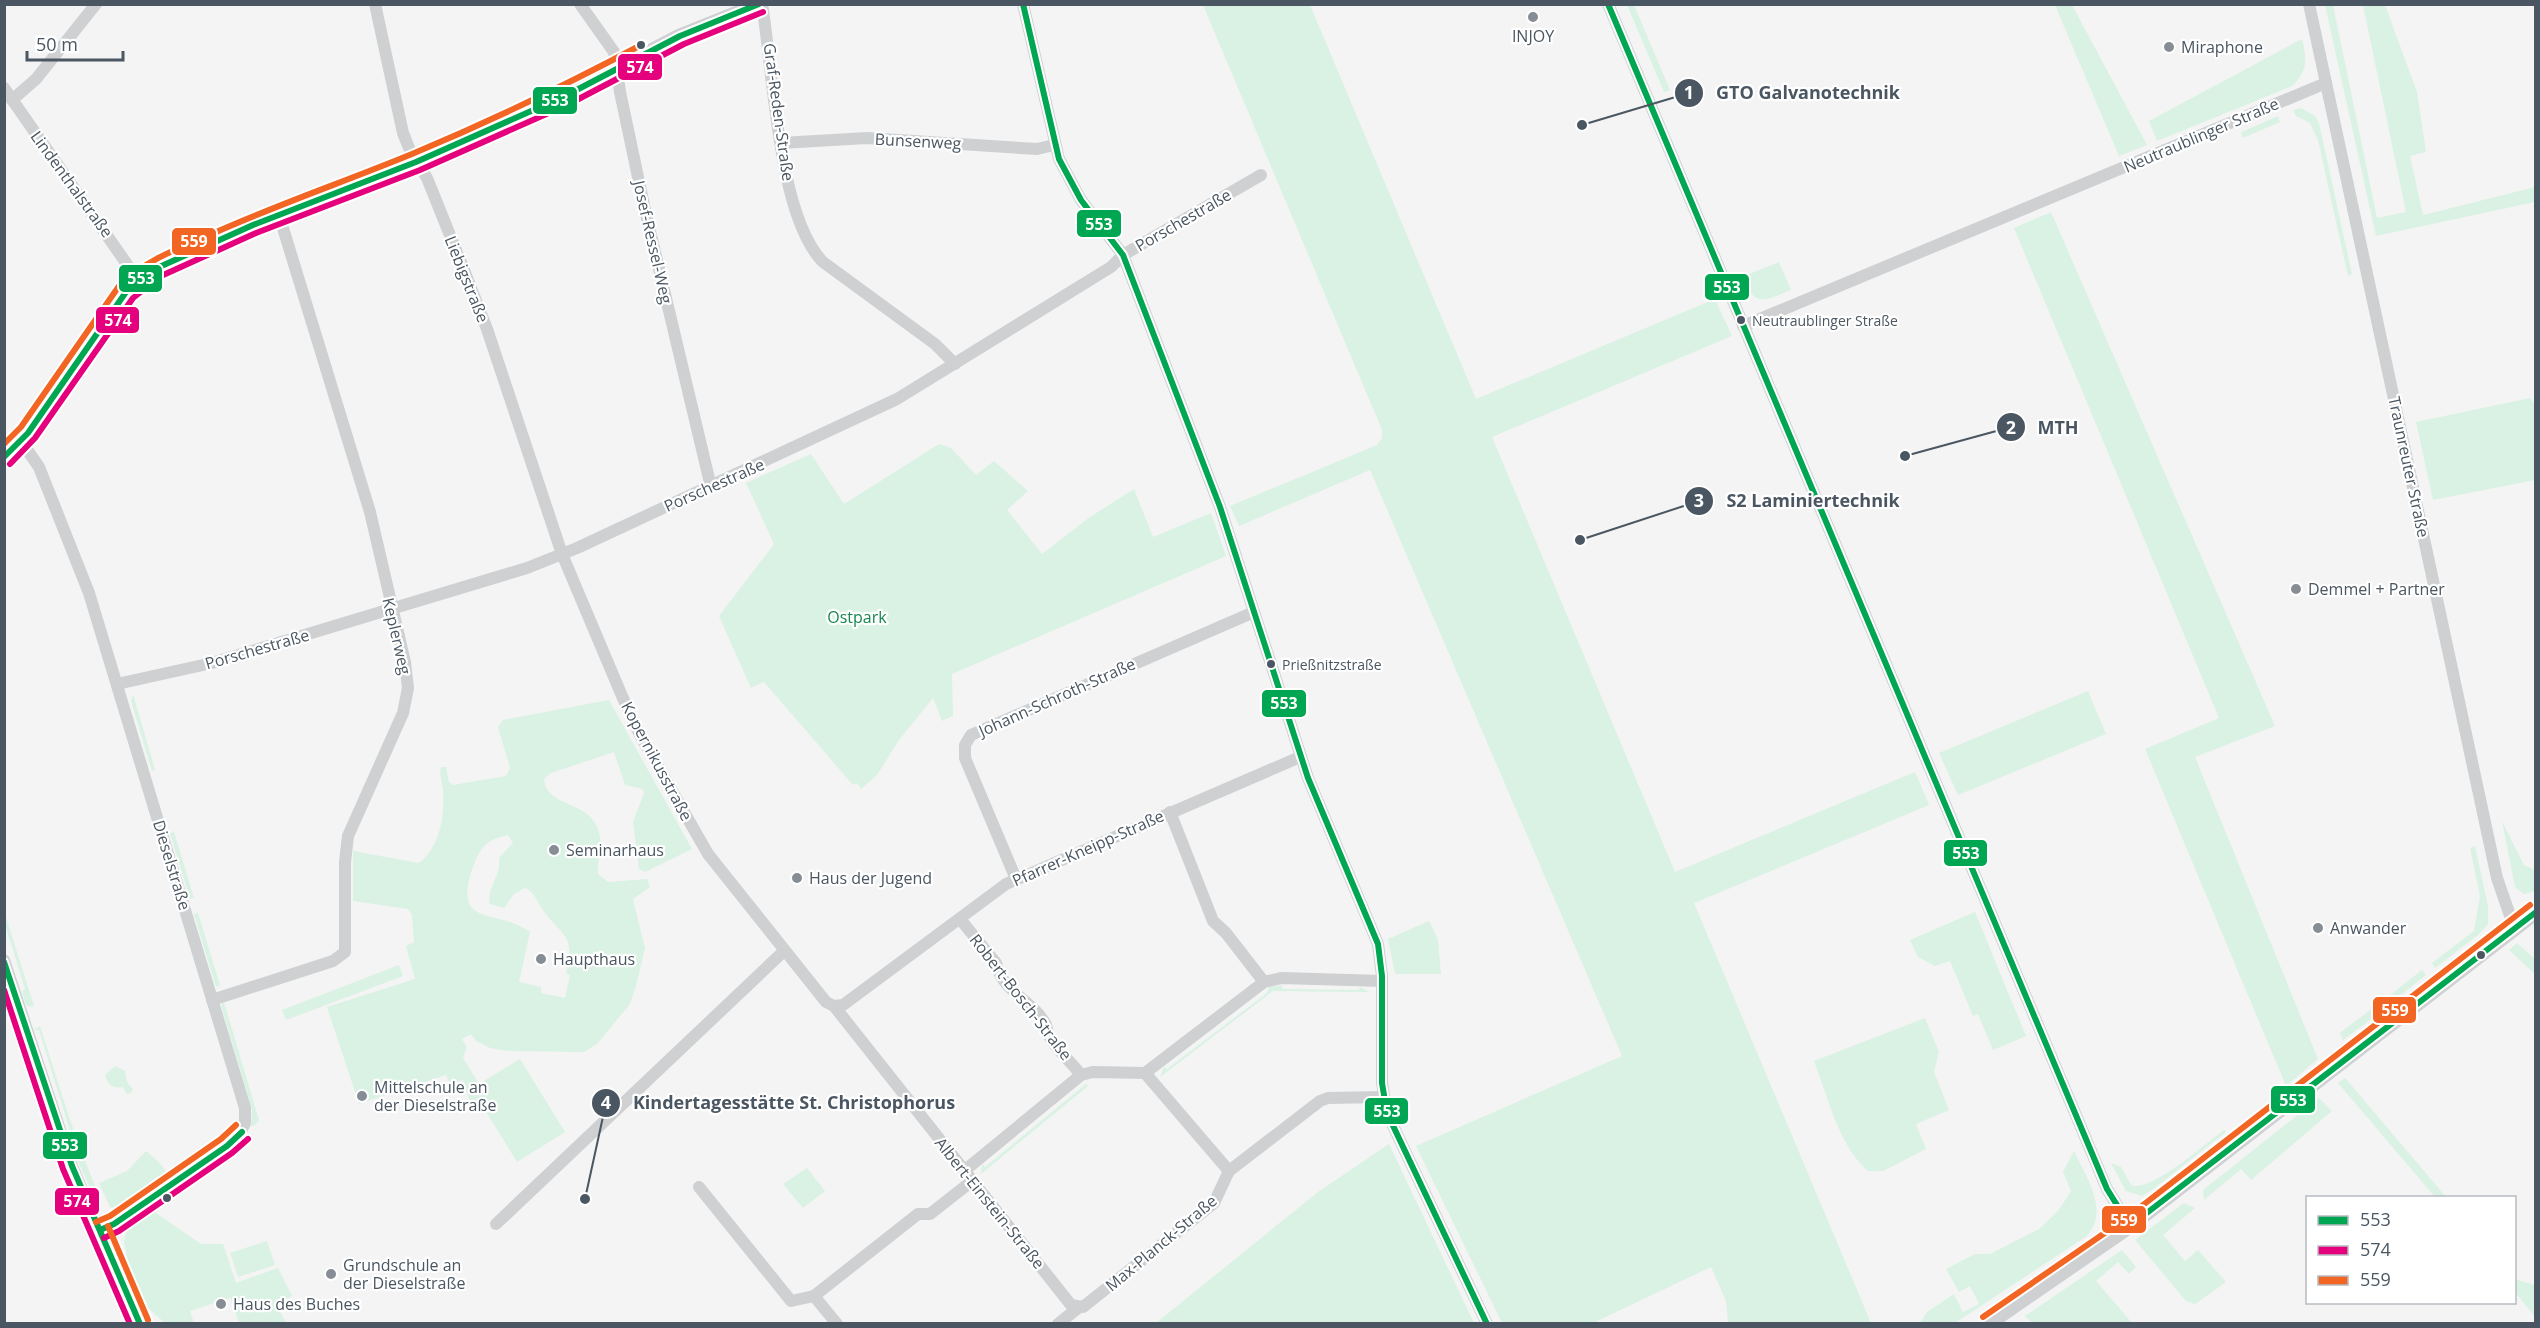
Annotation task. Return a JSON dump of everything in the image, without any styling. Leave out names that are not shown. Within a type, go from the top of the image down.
[{"type":"street","points":[[12,100],[36,79],[96,4]]},
{"type":"street","name":"Liebigstraße","points":[[375,4],[401,125],[416,162],[427,178],[487,328],[562,554]]},
{"type":"street","name":"Josef-Ressel-Weg","points":[[580,4],[614,52],[645,210],[711,487]]},
{"type":"street","points":[[4,458],[21,441],[122,299],[138,280],[157,268],[279,215],[416,162],[617,70],[680,36],[760,4]]},
{"type":"street","name":"Graf-Reden-Straße","points":[[760,4],[781,143],[793,204],[805,237],[816,255],[935,344],[955,364]]},
{"type":"street","points":[[1023,4],[1054,145],[1070,183],[1123,255],[1220,507],[1300,757],[1378,944],[1382,981],[1383,1097],[1394,1129],[1487,1323]]},
{"type":"street","points":[[1608,4],[2107,1189],[2130,1226]]},
{"type":"street","name":"Traunreuter Straße","points":[[2309,4],[2497,878],[2514,927]]},
{"type":"street","name":"Neutraublinger Straße","points":[[1743,326],[2326,82]]},
{"type":"street","name":"Lindenthalstraße","points":[[4,88],[138,280]]},
{"type":"street","name":"Bunsenweg","points":[[781,143],[851,138],[1037,149],[1054,145]]},
{"type":"street","name":"Porschestraße","points":[[117,684],[212,663],[527,568],[562,554],[858,419],[955,364],[1111,267],[1123,255],[1261,175]]},
{"type":"street","name":"Keplerweg","points":[[212,1000],[333,961],[345,952],[345,862],[348,836],[403,713],[407,696],[405,662],[360,477],[279,215]]},
{"type":"street","name":"Dieselstraße","points":[[21,441],[39,467],[82,575],[245,1108],[242,1132],[200,1165],[114,1224],[100,1230]]},
{"type":"street","name":"Kopernikusstraße","points":[[562,554],[639,733],[708,854],[826,1002],[834,1006]]},
{"type":"street","name":"Johann-Schroth-Straße","points":[[1016,879],[965,759],[965,745],[971,735],[1254,612]]},
{"type":"street","name":"Pfarrer-Kneipp-Straße","points":[[834,1006],[843,1005],[1016,879],[1300,757]]},
{"type":"street","points":[[1170,812],[1213,921],[1226,933],[1264,982]]},
{"type":"street","points":[[1988,1323],[2130,1226],[2535,912]]},
{"type":"street","name":"Robert-Bosch-Straße","points":[[960,919],[996,963],[998,972],[1021,1001],[1029,1004],[1046,1025],[1048,1034],[1081,1075]]},
{"type":"street","points":[[496,1224],[784,951]]},
{"type":"street","points":[[4,960],[68,1154],[140,1323]]},
{"type":"street","points":[[699,1187],[791,1301],[814,1296],[918,1214],[930,1214],[968,1176],[1081,1075],[1093,1072],[1145,1073],[1264,982],[1281,978],[1382,981]]},
{"type":"street","name":"Albert-Einstein-Straße","points":[[834,1006],[1071,1305],[1080,1308]]},
{"type":"street","points":[[1145,1073],[1229,1171]]},
{"type":"street","name":"Max-Planck-Straße","points":[[1058,1323],[1214,1203],[1229,1171],[1323,1099],[1383,1097]]},
{"type":"street","points":[[814,1296],[837,1323]]},
{"type":"green space","points":[[1203,5],[1310,5],[1476,399],[1715,299],[1732,336],[1492,437],[1675,872],[1915,772],[1929,805],[1694,903],[1871,1323],[1728,1323],[1726,1301],[1711,1267],[1593,1323],[1502,1323],[1416,1146],[1622,1056],[1370,470],[1239,526],[1230,506],[1377,445],[1382,438],[1382,430]]},
{"type":"green space","points":[[1627,5],[1634,5],[1670,90],[1664,92]]},
{"type":"green space","points":[[2055,5],[2072,5],[2147,145],[2119,156]]},
{"type":"green space","points":[[2325,5],[2333,5],[2377,218],[2406,212],[2363,5],[2385,5],[2417,92],[2426,152],[2410,156],[2423,215],[2535,187],[2535,202],[2376,236]]},
{"type":"green space","points":[[2302,39],[2305,53],[2304,70],[2292,86],[2157,141],[2149,121]]},
{"type":"green space","points":[[2301,108],[2315,116],[2319,123],[2352,274],[2348,276],[2318,140],[2310,123],[2296,116],[2293,110]]},
{"type":"green space","points":[[2278,116],[2280,122],[2243,138],[2241,132]]},
{"type":"green space","points":[[2051,212],[2275,726],[2195,757],[2318,1059],[2286,1086],[2145,749],[2219,718],[2014,228]]},
{"type":"green space","points":[[1779,262],[1791,290],[1767,299],[1756,298],[1742,277]]},
{"type":"green space","points":[[2530,398],[2535,405],[2535,480],[2433,500],[2416,422]]},
{"type":"green space","name":"Ostpark","points":[[939,444],[951,448],[976,475],[994,461],[1028,491],[1007,510],[1042,554],[1090,517],[1134,489],[1153,537],[1211,513],[1226,556],[952,674],[953,716],[942,721],[933,698],[899,740],[877,775],[861,789],[857,783],[853,785],[764,682],[751,688],[719,616],[774,544],[746,483],[811,454],[844,504]]},
{"type":"green space","points":[[2088,691],[2106,734],[1958,795],[1939,753]]},
{"type":"green space","points":[[133,694],[155,770],[152,771],[131,701]]},
{"type":"green space","points":[[609,700],[692,849],[645,872],[639,869],[633,822],[644,793],[643,789],[625,785],[614,752],[551,773],[544,779],[547,789],[553,795],[587,814],[594,821],[600,837],[598,874],[608,882],[647,879],[650,887],[633,899],[645,948],[630,1004],[597,1044],[584,1052],[508,1051],[490,1048],[476,1041],[471,1034],[462,1039],[467,1047],[463,1058],[479,1084],[520,1059],[565,1132],[517,1162],[482,1105],[472,1108],[463,1080],[450,1084],[446,1075],[359,1104],[327,1007],[415,979],[406,946],[414,942],[412,915],[408,909],[353,901],[353,851],[419,863],[432,848],[440,830],[443,800],[441,767],[446,767],[449,782],[453,785],[506,776],[510,768],[498,727],[503,720]],"holes":[[[508,835],[513,843],[499,858],[498,870],[490,892],[490,904],[504,908],[514,894],[525,888],[534,895],[545,913],[567,939],[569,945],[566,974],[570,975],[565,998],[541,993],[541,987],[519,982],[530,932],[517,925],[481,914],[468,900],[468,887],[473,867],[485,845],[494,839]]]},
{"type":"green space","points":[[2502,821],[2524,865],[2535,870],[2535,891],[2524,894],[2515,887]]},
{"type":"green space","points":[[174,832],[194,898],[190,899],[170,833]]},
{"type":"green space","points":[[2475,846],[2488,906],[2488,924],[2478,935],[2435,968],[2432,963],[2474,931],[2480,896],[2470,848]]},
{"type":"green space","points":[[1975,912],[2026,1036],[1993,1050],[1978,1014],[1973,1016],[1950,961],[1935,966],[1918,957],[1910,940]]},
{"type":"green space","points":[[198,913],[220,985],[216,987],[194,914]]},
{"type":"green space","points":[[5,914],[34,1006],[31,1007],[26,1005],[22,991],[25,989],[5,924]]},
{"type":"green space","points":[[1429,921],[1438,940],[1441,974],[1395,974],[1388,939]]},
{"type":"green space","points":[[2517,943],[2535,959],[2535,974],[2509,950]]},
{"type":"green space","points":[[399,965],[403,976],[286,1020],[282,1010]]},
{"type":"green space","points":[[2422,970],[2426,975],[2393,1001],[2389,996]]},
{"type":"green space","points":[[4,981],[47,1116],[44,1117],[5,991]]},
{"type":"green space","points":[[1282,985],[1282,989],[1359,990],[1360,987],[1369,992],[1273,991],[1160,1077],[1164,1067],[1167,1069],[1267,993],[1269,987]]},
{"type":"green space","points":[[224,1002],[259,1120],[254,1126],[251,1126],[252,1110],[221,1005]]},
{"type":"green space","points":[[2378,1004],[2378,1014],[2343,1040],[2340,1033]]},
{"type":"green space","points":[[1925,1018],[1939,1052],[1934,1072],[1949,1110],[1916,1124],[1926,1149],[1883,1171],[1868,1171],[1841,1134],[1814,1061]]},
{"type":"green space","points":[[40,1026],[69,1117],[102,1205],[95,1199],[72,1148],[74,1144],[39,1030],[34,1030]]},
{"type":"green space","points":[[115,1066],[125,1071],[127,1082],[133,1089],[131,1093],[127,1094],[123,1087],[111,1086],[108,1081],[105,1075]]},
{"type":"green space","points":[[2345,1078],[2445,1196],[2434,1196],[2338,1083]]},
{"type":"green space","points":[[1086,1084],[1088,1086],[981,1174],[982,1164],[985,1167]]},
{"type":"green space","points":[[2319,1098],[2332,1111],[2251,1180],[2241,1169],[2204,1200],[2203,1190]]},
{"type":"green space","points":[[2224,1130],[2226,1132],[2142,1196],[2126,1191],[2111,1163],[2121,1167],[2131,1185],[2151,1182],[2164,1175]]},
{"type":"green space","points":[[1389,1144],[1474,1323],[1156,1323],[1318,1192]]},
{"type":"green space","points":[[146,1151],[163,1167],[168,1180],[121,1210],[110,1207],[99,1183],[127,1171]]},
{"type":"green space","points":[[2074,1151],[2094,1194],[2096,1205],[2094,1226],[2087,1236],[1955,1323],[1920,1323],[1927,1312],[1954,1294],[1963,1312],[1979,1304],[1970,1286],[1959,1292],[1946,1269],[1975,1254],[1990,1254],[2039,1229],[2058,1211],[2071,1191],[2063,1172]]},
{"type":"green space","points":[[807,1168],[825,1191],[803,1208],[783,1184]]},
{"type":"green space","points":[[2184,1203],[2195,1208],[2163,1235],[2185,1261],[2198,1250],[2226,1282],[2195,1304],[2186,1301],[2135,1240]]},
{"type":"green space","points":[[153,1211],[201,1244],[223,1244],[236,1283],[278,1268],[292,1296],[276,1304],[286,1323],[239,1323],[230,1298],[190,1311],[194,1323],[165,1323],[148,1308],[128,1262],[124,1241],[126,1232]]},
{"type":"green space","points":[[267,1241],[275,1265],[238,1277],[230,1253]]},
{"type":"green space","points":[[2122,1250],[2136,1267],[2129,1274],[2118,1262],[2096,1281],[2132,1323],[2032,1323],[2025,1316]]},
{"type":"green space","points":[[2516,1280],[2535,1285],[2535,1317],[2516,1293]]},
{"type":"transit line","name":"553","points":[[4,457],[28,433],[126,292],[138,280],[157,268],[253,225],[416,162],[565,96],[680,36],[759,4]]},
{"type":"transit line","name":"553","points":[[1023,4],[1059,159],[1081,200],[1123,255],[1220,507],[1308,778],[1378,944],[1382,976],[1382,1083],[1387,1113],[1487,1324]]},
{"type":"transit line","name":"553","points":[[1608,4],[2107,1189],[2130,1226],[2536,912]]},
{"type":"transit line","name":"574","points":[[10,464],[35,438],[133,298],[161,276],[256,233],[420,170],[569,104],[684,44],[763,12]]},
{"type":"transit line","name":"559","points":[[4,444],[21,427],[119,286],[149,263],[282,204],[471,129],[643,44]]},
{"type":"transit line","name":"559","points":[[1983,1317],[2125,1219],[2530,905]]},
{"type":"transit line","name":"553","points":[[4,962],[72,1166],[140,1324]]},
{"type":"transit line","name":"574","points":[[4,990],[63,1169],[130,1324]]},
{"type":"transit line","name":"559","points":[[96,1222],[110,1216],[221,1139],[236,1125]]},
{"type":"transit line","name":"553","points":[[100,1230],[114,1224],[227,1146],[242,1132]]},
{"type":"transit line","name":"574","points":[[104,1238],[119,1231],[232,1153],[248,1139]]},
{"type":"transit line","name":"559","points":[[108,1226],[148,1320]]},
{"type":"place","name":"INJOY","points":[[1533,17]]},
{"type":"place","name":"Miraphone","points":[[2169,47]]},
{"type":"place","name":"GTO Galvanotechnik","points":[[1582,125]]},
{"type":"place","name":"Neutraublinger Straße","points":[[1741,320]]},
{"type":"place","name":"MTH","points":[[1905,456]]},
{"type":"place","name":"S2 Laminiertechnik","points":[[1580,540]]},
{"type":"place","name":"Demmel + Partner","points":[[2296,589]]},
{"type":"place","name":"Prießnitzstraße","points":[[1271,664]]},
{"type":"place","name":"Seminarhaus","points":[[554,850]]},
{"type":"place","name":"Haus der Jugend","points":[[797,878]]},
{"type":"place","name":"Anwander","points":[[2318,928]]},
{"type":"place","name":"Haupthaus","points":[[541,959]]},
{"type":"place","name":"Mittelschule an der Dieselstraße","points":[[362,1096]]},
{"type":"place","name":"Kindertagesstätte St. Christophorus","points":[[585,1199]]},
{"type":"place","name":"Grundschule an der Dieselstraße","points":[[331,1274]]},
{"type":"place","name":"Haus des Buches","points":[[221,1304]]}]
